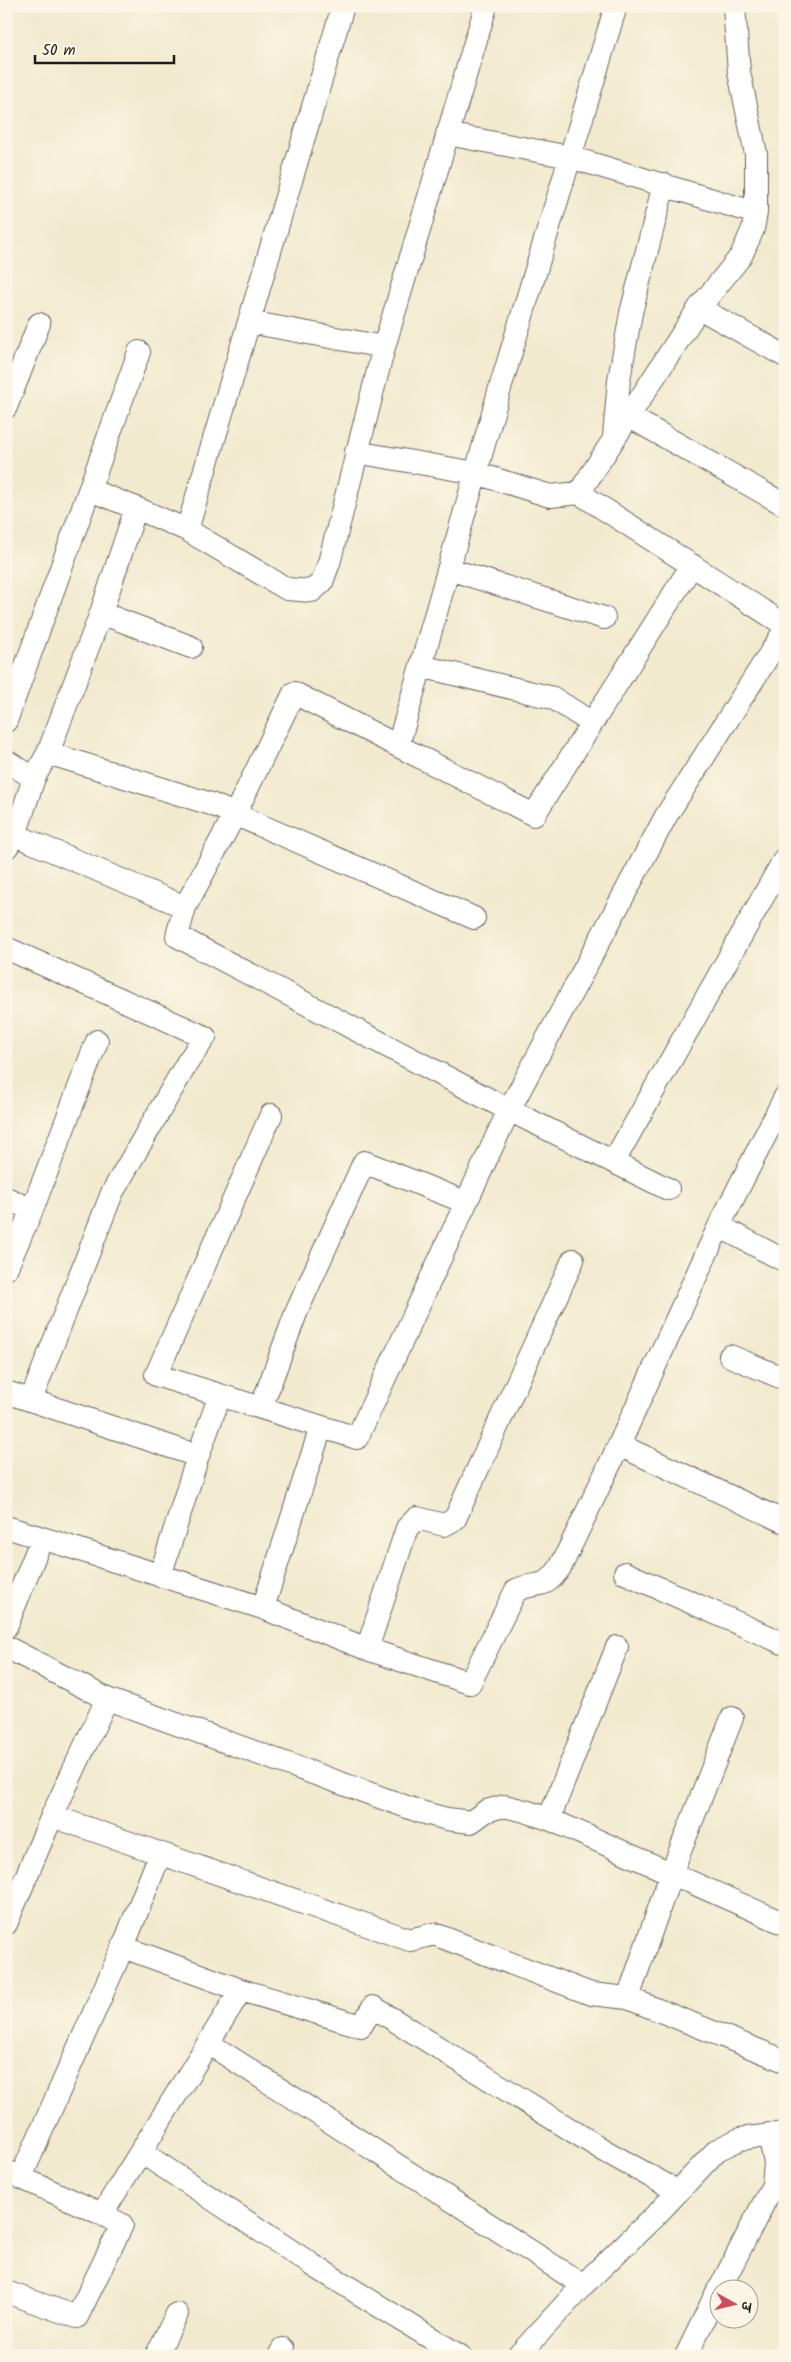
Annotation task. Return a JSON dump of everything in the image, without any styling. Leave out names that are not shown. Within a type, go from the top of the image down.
[{"type":"street","points":[[187,530],[343,6]]},
{"type":"street","points":[[90,490],[187,530],[287,589],[312,591],[322,582],[329,562],[384,347],[486,6]]},
{"type":"street","points":[[398,746],[476,473],[616,6]]},
{"type":"street","points":[[579,493],[699,308],[741,256],[753,229],[756,213],[756,154],[739,72],[734,6]]},
{"type":"street","points":[[447,134],[570,157],[756,213]]},
{"type":"street","points":[[614,440],[619,380],[631,313],[664,184]]},
{"type":"street","points":[[699,308],[785,356]]},
{"type":"street","points":[[249,322],[384,347]]},
{"type":"street","points":[[6,407],[39,324]]},
{"type":"street","points":[[6,721],[139,352]]},
{"type":"street","points":[[630,416],[785,505]]},
{"type":"street","points":[[356,452],[476,473],[550,496],[579,493],[785,625]]},
{"type":"street","points":[[136,508],[101,613],[48,753],[34,778],[11,841],[185,907]]},
{"type":"street","points":[[668,1189],[509,1110],[177,936],[185,907],[235,814],[294,693],[534,815],[692,565]]},
{"type":"street","points":[[449,568],[604,618]]},
{"type":"street","points":[[101,613],[191,647]]},
{"type":"street","points":[[271,1115],[156,1374],[357,1438],[509,1110],[666,816],[785,630]]},
{"type":"street","points":[[421,666],[553,698],[592,724]]},
{"type":"street","points":[[48,753],[211,804],[474,918]]},
{"type":"street","points":[[6,761],[34,778]]},
{"type":"street","points":[[614,1161],[785,858]]},
{"type":"street","points":[[6,948],[205,1037],[182,1071],[112,1193],[31,1400]]},
{"type":"street","points":[[6,1268],[32,1210],[97,1041]]},
{"type":"street","points":[[6,1527],[263,1608],[367,1649],[470,1683],[516,1590],[528,1584],[540,1586],[557,1572],[619,1445],[719,1226],[785,1097]]},
{"type":"street","points":[[261,1408],[296,1313],[364,1162],[465,1202]]},
{"type":"street","points":[[6,1198],[32,1210]]},
{"type":"street","points":[[719,1226],[785,1261]]},
{"type":"street","points":[[367,1649],[407,1528],[417,1518],[444,1524],[455,1519],[572,1260]]},
{"type":"street","points":[[730,1356],[785,1379]]},
{"type":"street","points":[[6,1392],[198,1456]]},
{"type":"street","points":[[160,1576],[198,1456],[220,1395]]},
{"type":"street","points":[[263,1608],[321,1427]]},
{"type":"street","points":[[619,1445],[785,1522]]},
{"type":"street","points":[[6,1627],[42,1538]]},
{"type":"street","points":[[625,1573],[785,1644]]},
{"type":"street","points":[[6,1646],[107,1699],[385,1800],[447,1819],[471,1822],[486,1811],[504,1806],[549,1819],[785,1924]]},
{"type":"street","points":[[549,1819],[618,1648]]},
{"type":"street","points":[[6,1924],[52,1816],[107,1699]]},
{"type":"street","points":[[628,1998],[671,1874],[732,1718]]},
{"type":"street","points":[[52,1816],[410,1940],[434,1934],[591,1994],[628,1998],[785,2061]]},
{"type":"street","points":[[6,2292],[77,2317],[122,2225],[13,2174],[123,1947],[160,1854]]},
{"type":"street","points":[[123,1947],[241,1990],[361,2026],[373,2007],[605,2151],[677,2190]]},
{"type":"street","points":[[102,2214],[241,1990]]},
{"type":"street","points":[[208,2043],[583,2285]]},
{"type":"street","points":[[518,2356],[583,2285],[658,2213],[677,2190],[716,2150],[740,2139],[777,2134],[773,2184],[724,2280]]},
{"type":"street","points":[[141,2152],[311,2264],[460,2356]]},
{"type":"street","points":[[686,2356],[708,2312]]},
{"type":"street","points":[[156,2356],[177,2314]]}]
